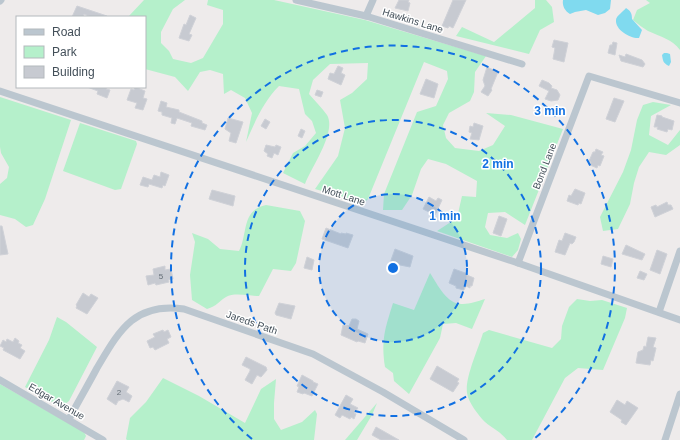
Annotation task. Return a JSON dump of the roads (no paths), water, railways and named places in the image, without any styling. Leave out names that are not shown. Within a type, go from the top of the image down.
[{"type":"street","name":"Hawkins Lane","points":[[296,0],[366,16],[522,64]]},
{"type":"street","points":[[366,16],[373,0]]},
{"type":"street","name":"Bond Lane","points":[[518,264],[589,76],[680,102]]},
{"type":"street","name":"Mott Lane","points":[[0,91],[518,264],[680,320]]},
{"type":"street","points":[[659,312],[680,251]]},
{"type":"street","name":"Jareds Path","points":[[69,419],[112,342],[122,328],[145,312],[175,308],[184,309],[206,316],[313,354],[383,392],[464,440]]},
{"type":"street","name":"Edgar Avenue","points":[[0,380],[69,419],[90,437],[103,440]]},
{"type":"street","points":[[665,440],[680,394]]},
{"type":"water","points":[[563,0],[611,0],[610,9],[605,13],[598,15],[586,10],[570,14],[564,8]]},
{"type":"water","points":[[626,8],[631,13],[632,19],[642,30],[639,38],[632,37],[624,33],[616,24],[617,17]]},
{"type":"water","points":[[664,53],[670,54],[671,62],[669,66],[663,60],[662,55]]}]
